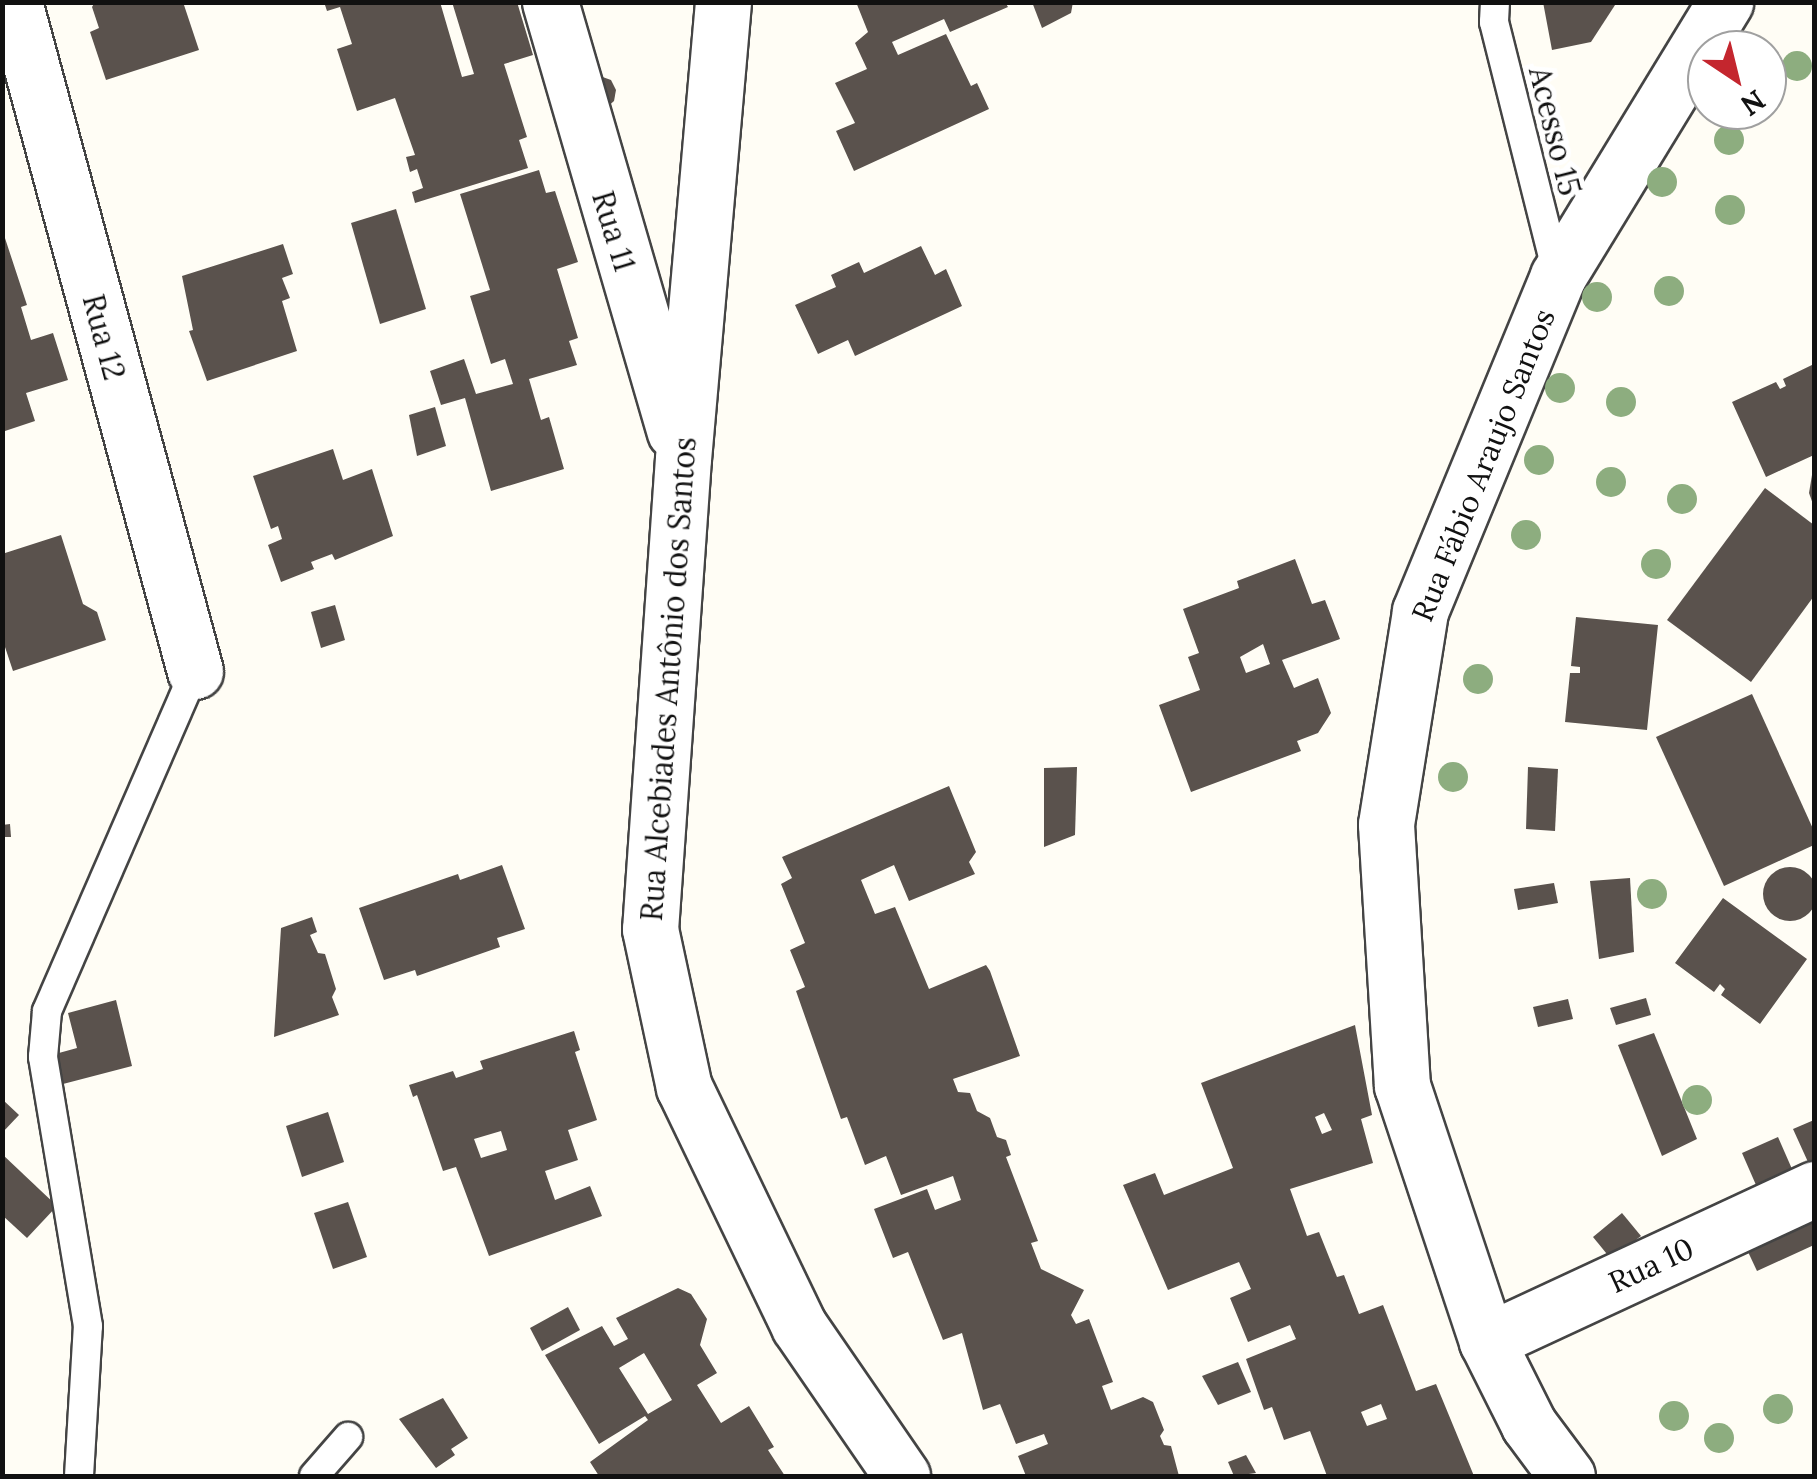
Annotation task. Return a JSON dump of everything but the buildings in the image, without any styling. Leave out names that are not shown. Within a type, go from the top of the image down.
[{"type":"street","name":"Rua 12","points":[[14,2],[194,670]]},
{"type":"street","name":"Rua 11","points":[[550,2],[682,458]]},
{"type":"street","name":"Rua Alcebiades Antônio dos Santos","points":[[723,2],[682,458],[650,929],[684,1087],[798,1326],[902,1476]]},
{"type":"street","name":"Rua Fábio Araujo Santos","points":[[1567,1476],[1529,1426],[1487,1341],[1402,1086],[1386,824],[1420,611],[1558,276],[1724,2]]},
{"type":"street","name":"Rua 10","points":[[1487,1341],[1814,1190]]},
{"type":"lane","name":"Acesso 15","points":[[1495,2],[1494,22],[1558,276]]},
{"type":"lane","points":[[79,1476],[88,1326],[43,1057],[47,1011],[194,670]]},
{"type":"lane","points":[[314,1476],[348,1437]]}]
